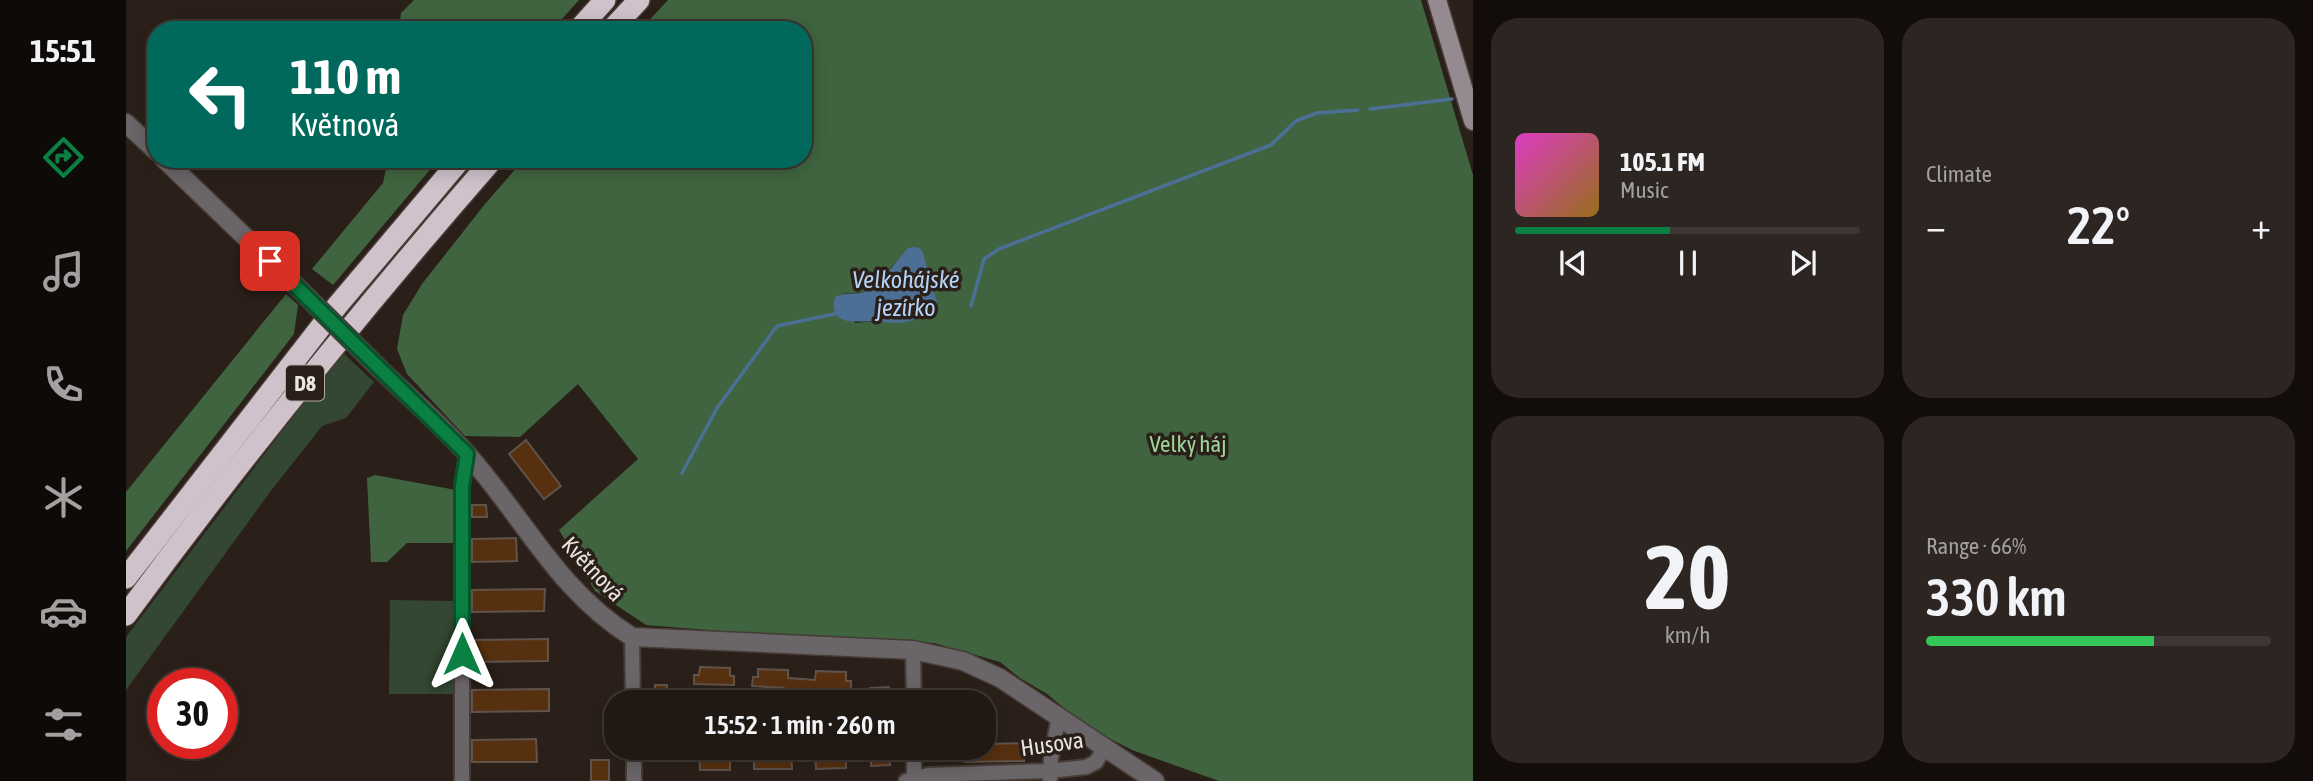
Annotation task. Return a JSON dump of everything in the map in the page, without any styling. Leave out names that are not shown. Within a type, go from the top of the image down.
[{"type":"highway","points":[[586,21],[605,0]]},
{"type":"highway","points":[[619,21],[639,0]]},
{"type":"highway","name":"D8","points":[[126,578],[337,306],[453,168]]},
{"type":"highway","name":"D8","points":[[126,615],[177,545],[355,319],[485,168]]},
{"type":"main road","points":[[1437,0],[1473,121]]},
{"type":"street","points":[[126,123],[147,143]]},
{"type":"street","name":"Květnová","points":[[173,168],[467,454],[510,506],[561,577],[607,621],[632,636]]},
{"type":"street","points":[[462,781],[461,496],[467,454]]},
{"type":"street","points":[[633,690],[632,636],[913,650],[964,661],[1000,678],[1155,781]]},
{"type":"street","points":[[913,650],[914,690]]},
{"type":"street","points":[[1050,776],[1059,716]]},
{"type":"street","name":"Husova","points":[[912,780],[928,775],[1050,776],[1096,762],[1105,747]]},
{"type":"street","points":[[634,760],[634,781]]},
{"type":"street","points":[[912,780],[913,760]]},
{"type":"green space","points":[[414,0],[579,0],[560,21],[400,21],[401,13]]},
{"type":"green space","name":"Velký háj","points":[[668,0],[1421,0],[1473,175],[1473,781],[1219,781],[1132,750],[1087,727],[1047,694],[1000,662],[934,643],[770,635],[646,625],[595,591],[559,530],[638,459],[578,384],[520,437],[465,436],[407,374],[397,349],[403,315],[422,284],[516,168],[812,168],[812,21],[648,21]],"holes":[[[908,248],[896,323],[855,323],[842,294],[863,292],[875,286]]]},
{"type":"green space","points":[[386,168],[431,168],[333,285],[312,269],[383,183]]},
{"type":"green space","points":[[286,294],[298,305],[294,334],[126,551],[126,492]]},
{"type":"green space","points":[[342,352],[374,382],[346,418],[322,426],[270,492],[126,690],[126,637]]},
{"type":"green space","points":[[375,475],[456,490],[455,543],[407,543],[387,562],[371,562],[367,478]]},
{"type":"green space","points":[[390,600],[456,601],[454,694],[389,694]]},
{"type":"water","name":"Velkohájské jezírko","points":[[916,247],[922,250],[938,306],[933,316],[894,323],[844,320],[835,313],[835,297],[870,289],[908,248]]},
{"type":"building","points":[[526,440],[561,486],[544,499],[509,454]]},
{"type":"building","points":[[472,505],[486,505],[487,517],[472,517]]},
{"type":"building","points":[[516,538],[517,561],[472,562],[472,539]]},
{"type":"building","points":[[545,589],[544,611],[472,612],[472,590]]},
{"type":"building","points":[[548,639],[548,661],[472,662],[472,640]]},
{"type":"building","points":[[700,667],[730,668],[734,685],[694,684],[694,675],[699,675]]},
{"type":"building","points":[[758,669],[788,670],[788,678],[815,680],[816,671],[846,672],[846,681],[851,681],[851,690],[784,690],[752,686],[753,677],[758,677]]},
{"type":"building","points":[[655,685],[667,685],[667,690],[655,690]]},
{"type":"building","points":[[889,687],[889,690],[870,690]]},
{"type":"building","points":[[549,689],[549,711],[472,712],[472,690]]},
{"type":"building","points":[[536,739],[537,762],[472,762],[472,740]]},
{"type":"building","points":[[1024,743],[1024,761],[965,762],[996,760],[996,744]]},
{"type":"building","points":[[591,760],[609,760],[609,781],[591,781]]},
{"type":"building","points":[[699,760],[730,760],[730,770],[700,770]]},
{"type":"building","points":[[754,760],[792,760],[792,769],[754,769]]},
{"type":"building","points":[[816,760],[846,760],[846,768],[816,769]]},
{"type":"building","points":[[871,760],[890,760],[890,765],[871,766]]},
{"type":"waterway","points":[[1370,109],[1452,99]]},
{"type":"waterway","points":[[971,306],[984,259],[999,249],[1271,145],[1296,121],[1317,113],[1358,110]]},
{"type":"waterway","points":[[682,473],[717,408],[777,326],[839,313]]},
{"type":"route","points":[[270,261],[467,454],[462,486],[462,654]]}]
